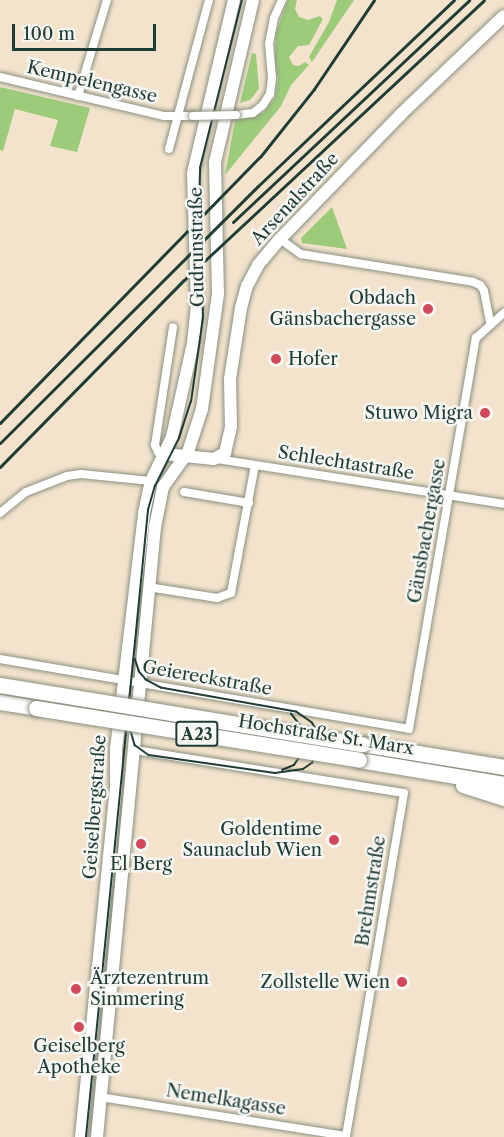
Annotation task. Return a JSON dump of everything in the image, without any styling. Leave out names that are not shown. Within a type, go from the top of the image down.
[{"type":"highway","name":"Hochstraße St. Marx","points":[[0,685],[504,767]]},
{"type":"highway","name":"Hochstraße St. Marx","points":[[0,702],[504,784]]},
{"type":"highway","points":[[417,769],[504,798]]},
{"type":"main road","name":"Gudrunstraße","points":[[151,481],[172,437],[189,364],[196,320],[193,206],[195,162],[234,0]]},
{"type":"main road","name":"Gudrunstraße","points":[[163,487],[186,455],[200,418],[217,308],[215,162],[253,0]]},
{"type":"main road","name":"Arsenalstraße","points":[[217,459],[225,453],[230,440],[230,379],[242,300],[253,273],[280,239],[423,92],[504,16]]},
{"type":"main road","points":[[165,454],[217,459]]},
{"type":"main road","name":"Geiselbergstraße","points":[[81,1137],[107,884],[116,784],[116,755],[144,513],[151,481]]},
{"type":"main road","name":"Geiselbergstraße","points":[[97,1137],[135,750],[148,587],[163,487]]},
{"type":"street","points":[[78,96],[107,0]]},
{"type":"street","points":[[168,149],[209,0]]},
{"type":"street","name":"Kempelengasse","points":[[0,77],[178,117],[253,113],[263,105],[270,94],[272,78],[269,44],[274,18],[282,0]]},
{"type":"street","points":[[280,239],[298,253],[480,285],[490,323],[504,313]]},
{"type":"street","name":"Gänsbachergasse","points":[[409,729],[476,338],[490,323]]},
{"type":"street","name":"Gudrunstraße","points":[[165,454],[158,452],[155,445],[173,327]]},
{"type":"street","name":"Schlechtastraße","points":[[217,459],[504,504]]},
{"type":"street","points":[[148,587],[217,598],[229,595],[235,582],[255,465]]},
{"type":"street","points":[[0,513],[26,492],[67,476],[81,474],[151,481]]},
{"type":"street","points":[[184,492],[249,503]]},
{"type":"street","name":"Geiereckstraße","points":[[0,659],[409,729]]},
{"type":"street","name":"Brehmstraße","points":[[135,750],[404,792],[346,1136]]},
{"type":"street","name":"Nemelkagasse","points":[[100,1097],[346,1136]]},
{"type":"green space","points":[[288,0],[297,0],[295,9],[299,17],[308,20],[320,16],[323,19],[309,45],[298,46],[289,57],[293,65],[299,66],[305,62],[309,65],[291,85],[281,106],[225,175],[235,121],[263,113],[275,98],[278,80],[275,59],[276,33]]},
{"type":"green space","points":[[337,0],[354,0],[312,62],[309,57],[329,22]]},
{"type":"green space","points":[[252,53],[256,54],[259,89],[250,100],[240,103]]},
{"type":"green space","points":[[0,87],[90,108],[77,152],[50,146],[58,120],[15,109],[3,151],[0,150]]},
{"type":"green space","points":[[332,207],[347,249],[302,243],[301,238]]},
{"type":"tram line","points":[[86,1137],[148,510],[155,486],[179,438],[191,402],[203,318],[200,168],[242,0]]},
{"type":"tram line","points":[[131,731],[135,745],[149,755],[275,773],[303,769],[312,763],[319,747],[318,733],[312,723],[296,712],[161,688],[146,680],[139,672],[135,660]]},
{"type":"tram line","points":[[282,770],[294,765],[305,749],[303,729],[291,714]]},
{"type":"railway","points":[[0,423],[260,157],[314,89],[374,0]]},
{"type":"railway","points":[[0,443],[258,186],[454,0]]},
{"type":"railway","points":[[233,222],[469,0]]},
{"type":"railway","points":[[0,467],[184,280],[484,0]]},
{"type":"place","name":"Obdach Gänsbachergasse","points":[[428,309]]},
{"type":"place","name":"Hofer","points":[[276,359]]},
{"type":"place","name":"Stuwo Migra","points":[[485,413]]},
{"type":"place","name":"Goldentime Saunaclub Wien","points":[[334,840]]},
{"type":"place","name":"El Berg","points":[[141,844]]},
{"type":"place","name":"Zollstelle Wien","points":[[402,982]]},
{"type":"place","name":"Ärztezentrum Simmering","points":[[76,989]]},
{"type":"place","name":"Geiselberg Apotheke","points":[[79,1027]]}]
